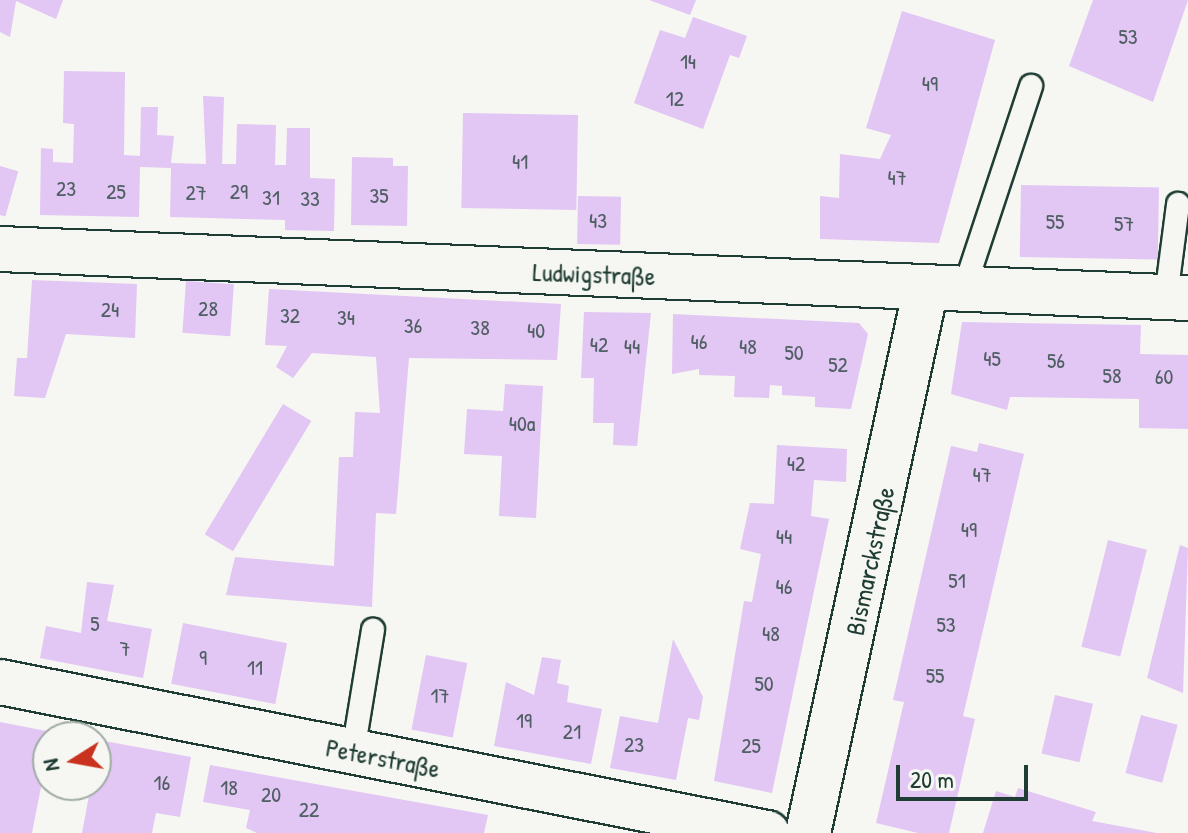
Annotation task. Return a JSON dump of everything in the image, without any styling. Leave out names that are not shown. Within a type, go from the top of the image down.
[{"type":"street","name":"Ludwigstraße","points":[[0,249],[1177,297]]},
{"type":"street","name":"Bismarckstraße","points":[[808,833],[945,288]]},
{"type":"street","name":"Peterstraße","points":[[0,682],[767,833]]},
{"type":"lane","points":[[945,288],[1031,86]]},
{"type":"lane","points":[[1177,297],[1178,204]]},
{"type":"lane","points":[[353,752],[373,630]]},
{"type":"building","points":[[0,0],[63,0],[56,19],[16,1],[10,37],[0,32]]},
{"type":"building","points":[[649,0],[696,0],[690,15]]},
{"type":"building","points":[[1093,0],[1188,0],[1153,102],[1069,66]]},
{"type":"building","points":[[902,11],[995,40],[939,243],[820,239],[820,196],[839,198],[840,154],[880,159],[891,135],[866,128]]},
{"type":"building","points":[[693,17],[747,36],[739,58],[730,55],[703,129],[634,103],[660,30],[685,38]]},
{"type":"building","points":[[64,71],[125,72],[124,155],[140,156],[141,107],[158,107],[157,135],[174,136],[171,163],[206,164],[203,96],[224,97],[222,164],[236,164],[237,124],[276,125],[275,165],[286,165],[287,128],[310,128],[310,178],[335,179],[334,231],[285,230],[285,220],[170,217],[171,168],[140,167],[139,217],[40,215],[41,148],[53,149],[53,162],[73,163],[74,124],[63,123]]},
{"type":"building","points":[[463,113],[578,115],[576,210],[461,208]]},
{"type":"building","points":[[352,157],[393,158],[393,166],[408,166],[407,226],[351,225]]},
{"type":"building","points":[[0,166],[18,171],[5,216],[0,215]]},
{"type":"building","points":[[1021,185],[1159,187],[1158,259],[1020,257]]},
{"type":"building","points":[[578,196],[621,197],[620,245],[577,244]]},
{"type":"building","points":[[32,280],[137,284],[135,338],[66,334],[45,398],[14,396],[17,358],[27,358]]},
{"type":"building","points":[[186,281],[234,284],[230,336],[182,333]]},
{"type":"building","points":[[269,289],[561,304],[557,360],[409,358],[396,514],[376,513],[372,607],[226,595],[235,557],[334,566],[339,457],[353,457],[355,412],[380,413],[376,357],[312,353],[293,378],[276,367],[287,346],[265,345]]},
{"type":"building","points":[[584,312],[651,313],[637,446],[613,445],[614,423],[593,423],[594,378],[581,378]]},
{"type":"building","points":[[673,314],[859,323],[868,334],[851,409],[815,407],[815,397],[782,395],[782,386],[770,385],[769,398],[734,397],[735,376],[699,375],[699,369],[672,374]]},
{"type":"building","points":[[962,322],[1141,325],[1140,354],[1188,355],[1188,429],[1139,428],[1139,399],[1010,397],[1007,410],[951,394]]},
{"type":"building","points":[[505,384],[543,386],[536,518],[499,516],[502,456],[464,454],[467,409],[503,411]]},
{"type":"building","points":[[283,404],[311,421],[233,551],[205,534]]},
{"type":"building","points":[[979,443],[1024,454],[963,716],[975,719],[949,833],[918,833],[876,823],[904,702],[893,700],[951,446],[977,452]]},
{"type":"building","points":[[777,445],[847,449],[846,482],[814,480],[811,516],[829,519],[772,793],[714,781],[744,601],[752,602],[761,554],[740,549],[750,503],[774,504]]},
{"type":"building","points":[[1108,540],[1147,550],[1120,656],[1081,647]]},
{"type":"building","points":[[1180,545],[1188,548],[1183,693],[1147,678]]},
{"type":"building","points":[[87,582],[114,585],[107,621],[152,629],[143,678],[40,658],[46,626],[81,633]]},
{"type":"building","points":[[183,623],[287,643],[275,704],[171,684]]},
{"type":"building","points":[[673,639],[703,697],[699,720],[688,718],[676,780],[610,768],[620,716],[658,723]]},
{"type":"building","points":[[426,655],[467,663],[453,738],[411,730]]},
{"type":"building","points":[[542,657],[561,660],[557,683],[569,686],[567,702],[602,709],[591,764],[494,746],[506,682],[534,695]]},
{"type":"building","points":[[1055,695],[1093,704],[1080,762],[1042,753]]},
{"type":"building","points":[[1141,715],[1178,725],[1162,783],[1125,773]]},
{"type":"building","points":[[0,722],[32,728],[32,801],[38,801],[32,833],[0,833]]},
{"type":"building","points":[[112,742],[191,757],[180,817],[156,813],[152,833],[82,833],[88,801],[112,801]]},
{"type":"building","points":[[210,765],[488,815],[484,833],[257,833],[246,828],[250,810],[203,802]]},
{"type":"building","points":[[1018,788],[1096,812],[1092,821],[1157,833],[983,833],[996,791],[1015,797]]}]
